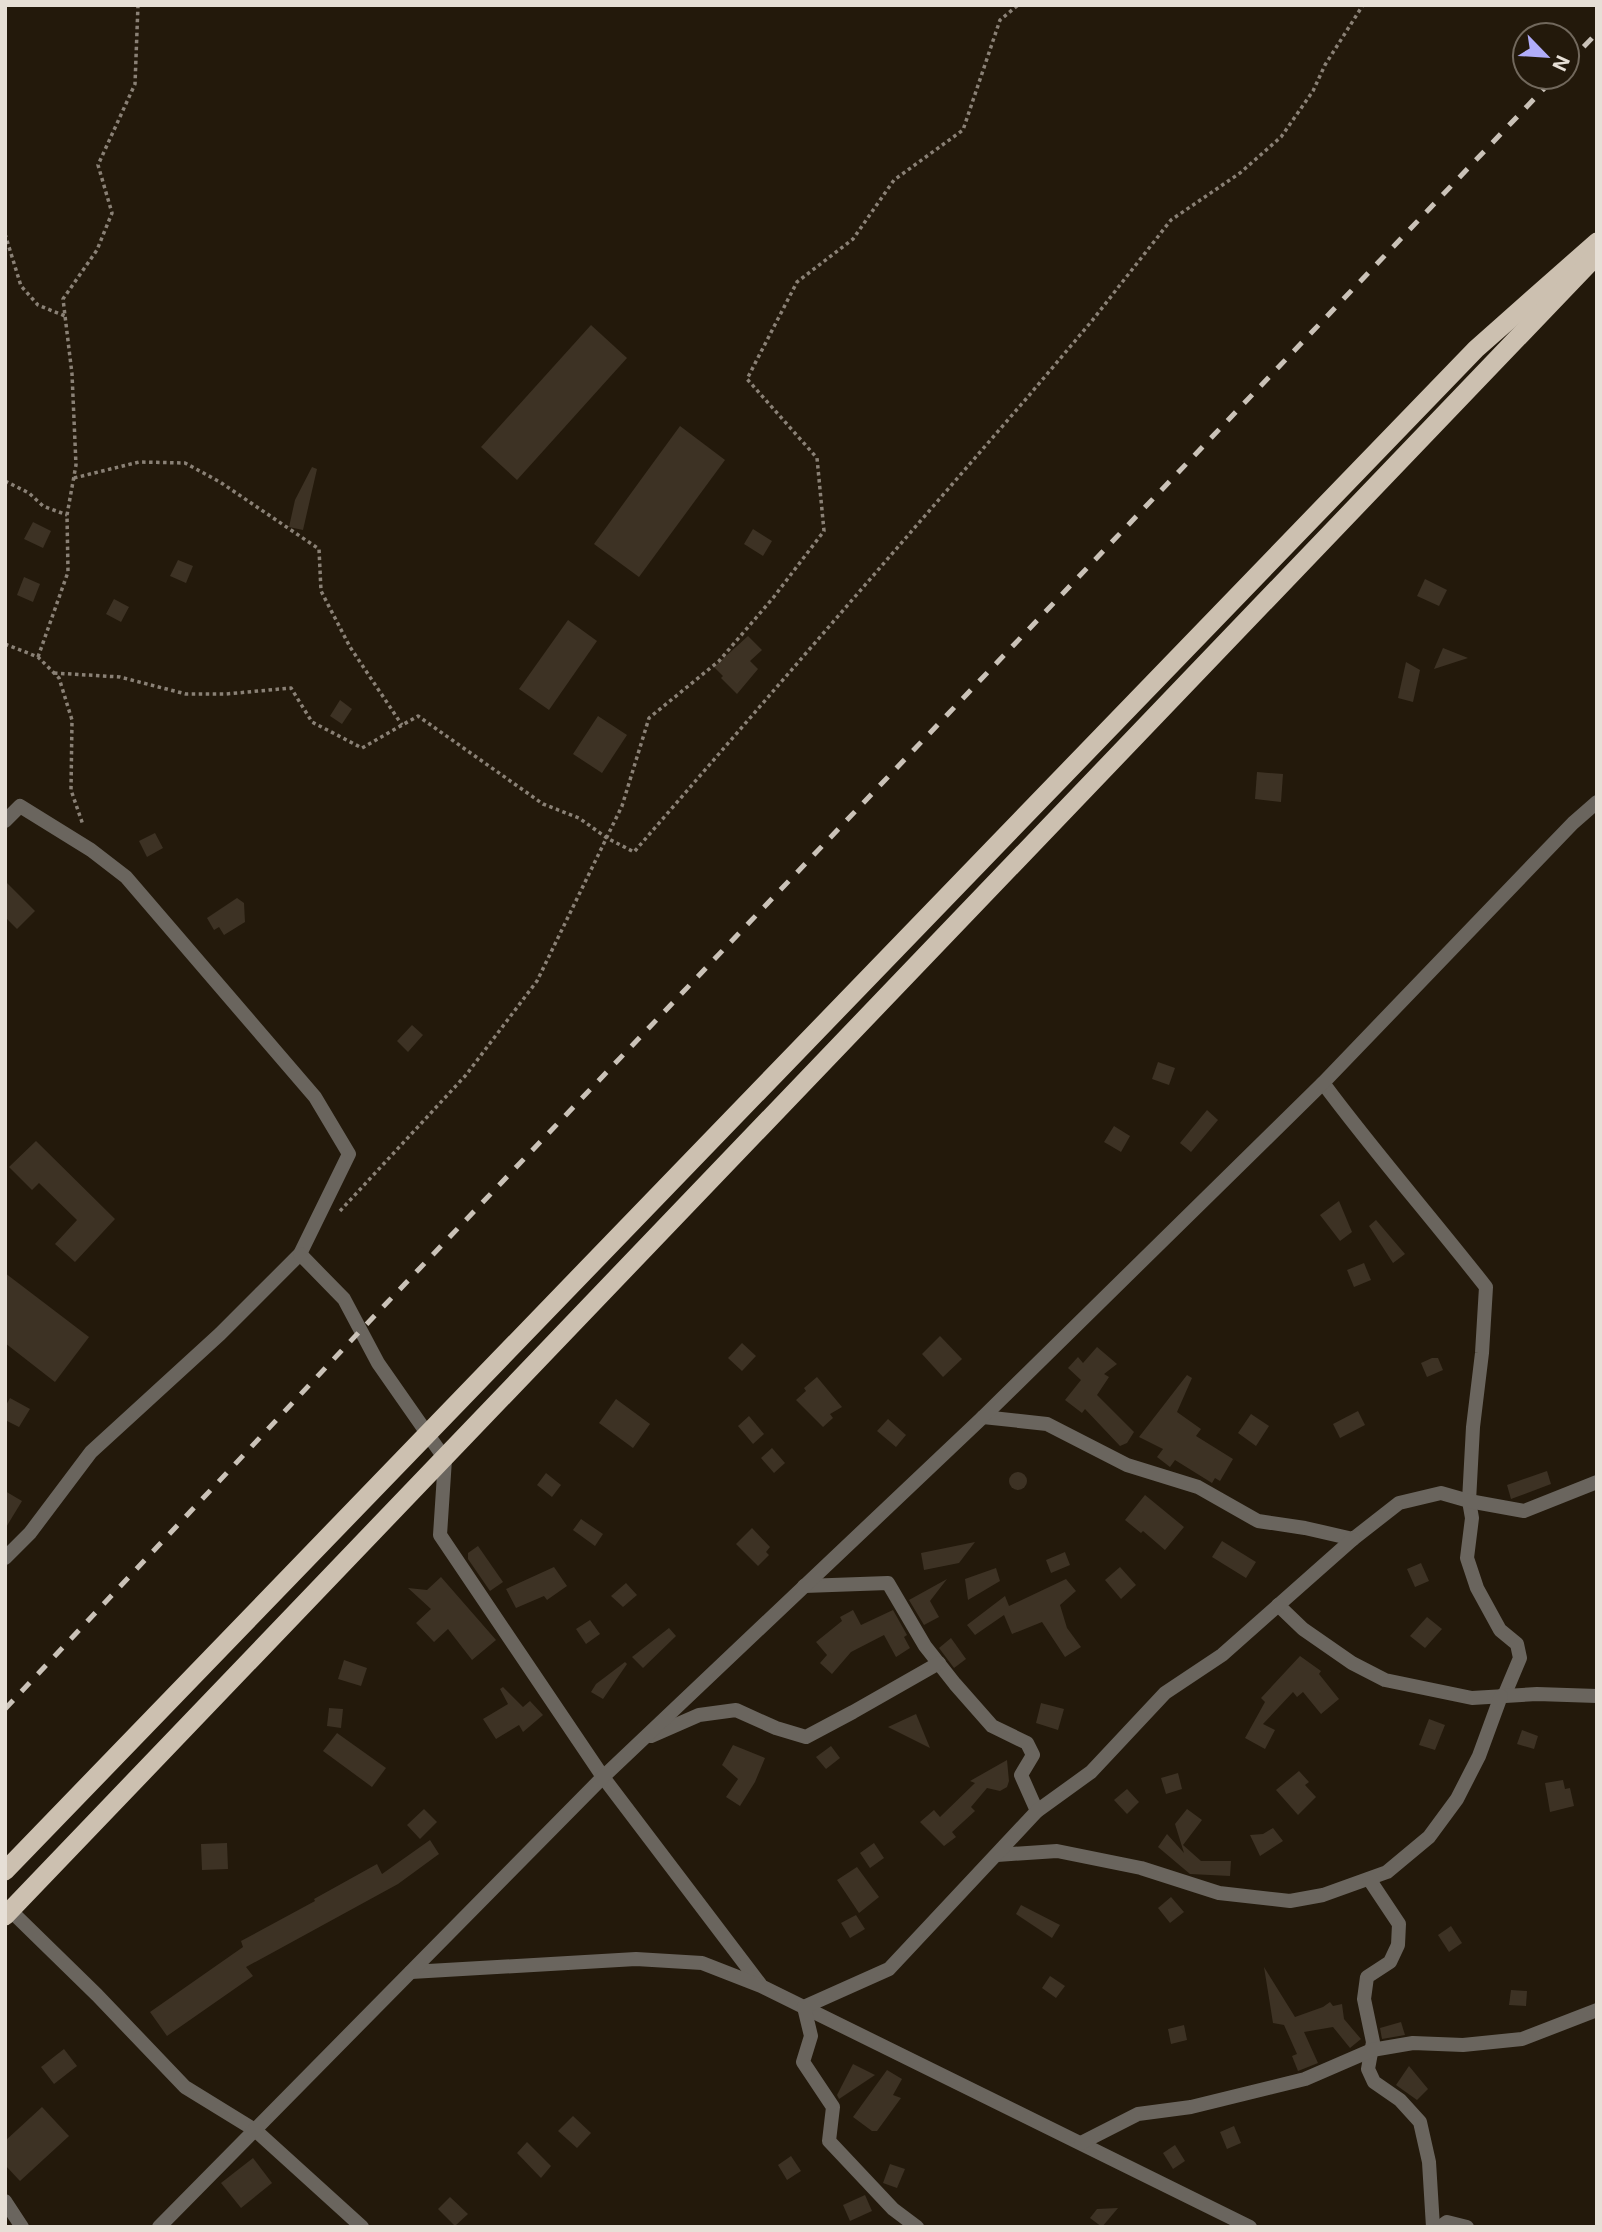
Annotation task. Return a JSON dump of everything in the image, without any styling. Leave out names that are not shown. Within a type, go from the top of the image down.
[{"type":"highway","points":[[5,1871],[1466,359],[1597,242]]},
{"type":"highway","points":[[8,1913],[1597,255]]},
{"type":"street","points":[[159,2227],[603,1777],[983,1417],[1323,1083],[1573,823],[1597,802]]},
{"type":"street","points":[[5,821],[20,806],[91,850],[126,877],[315,1097],[349,1154],[300,1254],[220,1334],[91,1452],[30,1533],[5,1558]]},
{"type":"street","points":[[997,1855],[1057,1851],[1141,1868],[1219,1893],[1290,1901],[1322,1895],[1387,1872],[1429,1837],[1450,1809],[1479,1756],[1520,1658],[1517,1644],[1500,1630],[1477,1588],[1467,1558],[1472,1518],[1469,1502],[1473,1427],[1482,1353],[1486,1287],[1323,1083]]},
{"type":"street","points":[[300,1254],[344,1299],[378,1363],[445,1459],[440,1535],[603,1777],[761,1986]]},
{"type":"street","points":[[983,1417],[1047,1424],[1127,1465],[1198,1487],[1258,1521],[1353,1539]]},
{"type":"street","points":[[804,2007],[889,1969],[1038,1811],[1091,1772],[1166,1693],[1222,1655],[1353,1539],[1399,1503],[1441,1493],[1469,1502],[1524,1511],[1597,1482]]},
{"type":"street","points":[[804,1586],[888,1583],[925,1646],[992,1726],[1027,1743],[1033,1755],[1021,1775],[1038,1811]]},
{"type":"street","points":[[1278,1605],[1303,1629],[1352,1663],[1385,1680],[1472,1698],[1537,1694],[1597,1696]]},
{"type":"street","points":[[640,1741],[699,1715],[736,1710],[776,1728],[806,1737],[939,1663]]},
{"type":"street","points":[[1369,1879],[1399,1924],[1398,1945],[1390,1962],[1367,1977],[1364,1999],[1373,2042],[1368,2069],[1374,2082],[1400,2099],[1420,2122],[1429,2162],[1433,2227]]},
{"type":"street","points":[[8,1913],[97,1995],[185,2087],[255,2130],[362,2227]]},
{"type":"street","points":[[411,1972],[636,1958],[702,1963],[761,1986],[1250,2227]]},
{"type":"street","points":[[804,2007],[811,2036],[803,2062],[833,2107],[829,2141],[894,2209],[917,2227]]},
{"type":"street","points":[[1081,2143],[1138,2114],[1191,2107],[1305,2078],[1371,2050],[1413,2043],[1463,2045],[1522,2039],[1597,2010]]},
{"type":"street","points":[[5,2201],[22,2227]]},
{"type":"street","points":[[1440,2227],[1447,2222],[1467,2227]]},
{"type":"path","points":[[38,657],[68,572],[68,515],[76,465],[72,374],[63,299],[97,250],[112,213],[98,165],[135,84],[138,5]]},
{"type":"path","points":[[337,1214],[466,1075],[537,981],[622,806],[649,718],[719,661],[773,598],[824,531],[817,458],[747,379],[797,282],[853,239],[894,180],[963,130],[1000,20],[1018,5]]},
{"type":"path","points":[[54,673],[120,677],[186,694],[226,694],[291,688],[312,722],[362,748],[418,716],[543,804],[579,818],[607,838],[634,852],[1043,380],[1171,220],[1240,173],[1281,137],[1313,92],[1325,65],[1363,5]]},
{"type":"path","points":[[5,233],[21,286],[38,305],[65,316]]},
{"type":"path","points":[[74,478],[139,462],[185,463],[220,482],[319,549],[321,591],[350,647],[402,725]]},
{"type":"path","points":[[5,481],[29,493],[43,506],[68,515]]},
{"type":"path","points":[[5,645],[38,657],[59,678],[72,720],[71,790],[91,850]]},
{"type":"building","points":[[591,325],[627,358],[517,480],[481,447]]},
{"type":"building","points":[[680,426],[725,460],[639,577],[594,544]]},
{"type":"building","points":[[312,467],[317,469],[303,530],[289,527],[295,500]]},
{"type":"building","points":[[33,522],[51,531],[43,548],[24,539]]},
{"type":"building","points":[[753,529],[772,541],[763,556],[744,544]]},
{"type":"building","points":[[178,560],[193,566],[186,583],[170,576]]},
{"type":"building","points":[[24,577],[40,584],[33,602],[17,595]]},
{"type":"building","points":[[1425,579],[1447,590],[1439,606],[1417,596]]},
{"type":"building","points":[[114,599],[129,607],[121,622],[106,614]]},
{"type":"building","points":[[568,620],[597,641],[549,710],[519,689]]},
{"type":"building","points":[[748,636],[762,650],[750,661],[758,669],[737,694],[714,667]]},
{"type":"building","points":[[1443,648],[1468,658],[1434,669]]},
{"type":"building","points":[[1406,662],[1420,670],[1413,702],[1398,698]]},
{"type":"building","points":[[340,700],[352,709],[342,724],[330,716]]},
{"type":"building","points":[[598,716],[627,735],[602,773],[573,754]]},
{"type":"building","points":[[1257,772],[1283,774],[1281,802],[1255,799]]},
{"type":"building","points":[[155,833],[163,848],[147,857],[139,841]]},
{"type":"building","points":[[5,881],[35,911],[17,929],[5,917]]},
{"type":"building","points":[[237,898],[244,903],[245,922],[224,935],[219,927],[214,930],[207,918]]},
{"type":"building","points":[[412,1025],[423,1035],[408,1052],[397,1041]]},
{"type":"building","points":[[1158,1062],[1175,1068],[1169,1085],[1152,1079]]},
{"type":"building","points":[[1207,1110],[1218,1120],[1191,1152],[1180,1143]]},
{"type":"building","points":[[1114,1126],[1130,1136],[1121,1152],[1104,1142]]},
{"type":"building","points":[[36,1141],[115,1219],[75,1262],[55,1244],[77,1220],[39,1183],[32,1190],[9,1167]]},
{"type":"building","points":[[1339,1201],[1352,1232],[1340,1241],[1320,1215]]},
{"type":"building","points":[[1376,1220],[1405,1254],[1393,1263],[1369,1226]]},
{"type":"building","points":[[1364,1263],[1371,1280],[1354,1287],[1347,1270]]},
{"type":"building","points":[[5,1273],[89,1337],[55,1382],[5,1343]]},
{"type":"building","points":[[940,1336],[962,1359],[943,1377],[922,1354]]},
{"type":"building","points":[[742,1343],[756,1356],[742,1371],[728,1358]]},
{"type":"building","points":[[1097,1347],[1117,1364],[1104,1374],[1109,1377],[1097,1395],[1134,1432],[1127,1443],[1120,1446],[1085,1409],[1082,1413],[1065,1400],[1081,1380],[1068,1368],[1078,1357],[1083,1363]]},
{"type":"building","points":[[1438,1358],[1443,1370],[1427,1377],[1421,1363]]},
{"type":"building","points":[[1187,1375],[1192,1378],[1177,1412],[1201,1429],[1196,1436],[1233,1459],[1220,1481],[1215,1478],[1212,1483],[1175,1460],[1170,1467],[1157,1457],[1163,1449],[1139,1437]]},
{"type":"building","points":[[817,1377],[842,1407],[830,1414],[833,1418],[823,1427],[796,1400],[806,1391],[804,1388]]},
{"type":"building","points":[[10,1398],[30,1409],[19,1427],[5,1420],[5,1407]]},
{"type":"building","points":[[616,1399],[650,1424],[633,1448],[599,1423]]},
{"type":"building","points":[[1358,1411],[1365,1425],[1340,1438],[1333,1424]]},
{"type":"building","points":[[1251,1414],[1269,1426],[1256,1446],[1238,1433]]},
{"type":"building","points":[[749,1416],[764,1434],[753,1444],[738,1426]]},
{"type":"building","points":[[888,1419],[906,1435],[896,1447],[877,1431]]},
{"type":"building","points":[[772,1448],[785,1463],[774,1473],[761,1458]]},
{"type":"building","points":[[1547,1471],[1551,1484],[1511,1499],[1507,1485]]},
{"type":"building","points":[[1014,1472],[1022,1472],[1027,1481],[1025,1488],[1014,1490],[1009,1485],[1009,1477]]},
{"type":"building","points":[[546,1473],[561,1485],[552,1497],[537,1485]]},
{"type":"building","points":[[5,1491],[22,1501],[5,1529]]},
{"type":"building","points":[[1145,1495],[1184,1527],[1165,1550],[1125,1520]]},
{"type":"building","points":[[581,1519],[603,1534],[595,1546],[573,1530]]},
{"type":"building","points":[[752,1528],[770,1547],[766,1552],[769,1555],[758,1566],[736,1544]]},
{"type":"building","points":[[1222,1541],[1256,1562],[1246,1578],[1212,1557]]},
{"type":"building","points":[[975,1542],[959,1563],[924,1570],[921,1553]]},
{"type":"building","points":[[478,1546],[503,1582],[490,1591],[468,1559],[468,1553]]},
{"type":"building","points":[[1065,1552],[1070,1565],[1051,1573],[1046,1560]]},
{"type":"building","points":[[1421,1563],[1429,1581],[1415,1587],[1407,1569]]},
{"type":"building","points":[[554,1567],[567,1586],[547,1600],[544,1596],[516,1608],[506,1589]]},
{"type":"building","points":[[1120,1567],[1136,1585],[1121,1599],[1105,1580]]},
{"type":"building","points":[[996,1568],[1000,1581],[968,1600],[965,1579]]},
{"type":"building","points":[[441,1577],[496,1640],[472,1660],[448,1629],[434,1642],[416,1623],[431,1609],[408,1588],[427,1590]]},
{"type":"building","points":[[947,1579],[930,1601],[939,1617],[924,1625],[909,1600]]},
{"type":"building","points":[[1066,1579],[1076,1591],[1060,1605],[1067,1628],[1081,1647],[1065,1657],[1042,1622],[1012,1634],[1004,1615],[975,1635],[967,1625],[1005,1596],[1009,1606]]},
{"type":"building","points":[[626,1583],[637,1595],[623,1607],[611,1596]]},
{"type":"building","points":[[853,1610],[861,1625],[893,1610],[907,1635],[904,1637],[910,1648],[896,1657],[884,1635],[851,1652],[832,1674],[820,1663],[827,1655],[816,1642],[842,1621],[840,1617]]},
{"type":"building","points":[[1427,1617],[1442,1629],[1425,1648],[1410,1636]]},
{"type":"building","points":[[590,1620],[600,1634],[586,1644],[576,1629]]},
{"type":"building","points":[[669,1628],[676,1636],[643,1668],[632,1657]]},
{"type":"building","points":[[951,1638],[966,1659],[954,1668],[939,1648]]},
{"type":"building","points":[[1300,1656],[1321,1671],[1319,1674],[1339,1699],[1321,1714],[1303,1692],[1297,1697],[1293,1692],[1263,1724],[1275,1730],[1265,1749],[1245,1738],[1265,1702],[1261,1698]]},
{"type":"building","points":[[344,1660],[367,1668],[361,1686],[338,1679]]},
{"type":"building","points":[[625,1662],[627,1664],[603,1699],[591,1692],[596,1684]]},
{"type":"building","points":[[503,1687],[523,1707],[530,1701],[543,1715],[523,1732],[519,1725],[496,1739],[483,1719],[508,1704],[500,1689]]},
{"type":"building","points":[[1041,1703],[1064,1709],[1058,1730],[1036,1723]]},
{"type":"building","points":[[329,1708],[343,1709],[341,1728],[327,1726]]},
{"type":"building","points":[[916,1714],[930,1748],[888,1727]]},
{"type":"building","points":[[1429,1719],[1445,1725],[1435,1750],[1419,1745]]},
{"type":"building","points":[[1522,1730],[1538,1736],[1534,1749],[1517,1744]]},
{"type":"building","points":[[337,1733],[386,1768],[372,1787],[323,1751]]},
{"type":"building","points":[[733,1745],[765,1758],[755,1782],[740,1806],[726,1797],[738,1779],[722,1765]]},
{"type":"building","points":[[831,1746],[840,1758],[826,1769],[816,1757]]},
{"type":"building","points":[[1007,1760],[1007,1787],[1000,1791],[987,1788],[971,1807],[975,1811],[952,1832],[956,1837],[944,1846],[920,1822],[934,1810],[940,1817],[975,1783],[970,1781]]},
{"type":"building","points":[[1299,1771],[1309,1782],[1305,1785],[1316,1797],[1298,1815],[1276,1790]]},
{"type":"building","points":[[1178,1773],[1182,1789],[1166,1794],[1161,1778]]},
{"type":"building","points":[[1563,1780],[1565,1789],[1570,1788],[1574,1806],[1550,1812],[1545,1783]]},
{"type":"building","points":[[1127,1789],[1139,1802],[1127,1814],[1114,1800]]},
{"type":"building","points":[[424,1809],[437,1822],[420,1839],[407,1825]]},
{"type":"building","points":[[1187,1809],[1202,1820],[1183,1845],[1201,1861],[1231,1861],[1230,1876],[1190,1874],[1158,1847],[1167,1834],[1184,1853],[1175,1824]]},
{"type":"building","points":[[1273,1828],[1283,1841],[1260,1856],[1250,1835],[1263,1834]]},
{"type":"building","points":[[430,1840],[439,1854],[398,1884],[246,1967],[253,1976],[167,2036],[150,2012],[243,1947],[241,1941],[377,1864],[382,1874]]},
{"type":"building","points":[[227,1843],[228,1869],[202,1870],[201,1844]]},
{"type":"building","points":[[874,1843],[884,1858],[870,1868],[860,1853]]},
{"type":"building","points":[[857,1867],[879,1897],[859,1913],[837,1880]]},
{"type":"building","points":[[1171,1897],[1184,1912],[1170,1923],[1158,1908]]},
{"type":"building","points":[[1021,1905],[1060,1925],[1052,1938],[1016,1914]]},
{"type":"building","points":[[856,1915],[865,1929],[850,1938],[841,1923]]},
{"type":"building","points":[[1451,1926],[1462,1943],[1449,1952],[1438,1935]]},
{"type":"building","points":[[1264,1967],[1295,2017],[1330,2002],[1333,2006],[1342,2004],[1344,2019],[1361,2039],[1350,2048],[1333,2027],[1304,2032],[1318,2063],[1298,2071],[1292,2056],[1297,2054],[1284,2025],[1273,2023]]},
{"type":"building","points":[[1050,1976],[1065,1986],[1056,1998],[1042,1988]]},
{"type":"building","points":[[1511,1990],[1527,1991],[1526,2006],[1509,2005]]},
{"type":"building","points":[[1401,2022],[1405,2035],[1382,2039],[1380,2028]]},
{"type":"building","points":[[1184,2025],[1187,2040],[1171,2044],[1168,2029]]},
{"type":"building","points":[[64,2049],[77,2066],[54,2084],[41,2067]]},
{"type":"building","points":[[853,2064],[875,2075],[839,2099],[837,2095]]},
{"type":"building","points":[[1409,2066],[1428,2089],[1417,2100],[1396,2085]]},
{"type":"building","points":[[887,2070],[902,2079],[893,2095],[901,2098],[877,2131],[872,2131],[853,2117]]},
{"type":"building","points":[[42,2107],[69,2136],[20,2181],[5,2165],[5,2141]]},
{"type":"building","points":[[573,2116],[591,2133],[577,2148],[558,2131]]},
{"type":"building","points":[[1234,2126],[1241,2143],[1227,2149],[1220,2132]]},
{"type":"building","points":[[527,2142],[551,2166],[541,2178],[517,2153]]},
{"type":"building","points":[[1175,2145],[1185,2161],[1173,2169],[1163,2153]]},
{"type":"building","points":[[791,2156],[801,2171],[787,2180],[778,2165]]},
{"type":"building","points":[[253,2158],[272,2183],[241,2208],[221,2183]]},
{"type":"building","points":[[890,2164],[905,2169],[897,2188],[883,2183]]},
{"type":"building","points":[[865,2195],[872,2211],[850,2221],[843,2205]]},
{"type":"building","points":[[450,2197],[468,2214],[455,2226],[438,2209]]},
{"type":"building","points":[[1118,2208],[1102,2227],[1090,2218],[1097,2209]]},
{"type":"railway","points":[[1581,50],[1597,33]]},
{"type":"railway","points":[[5,1709],[361,1330],[1542,91]]}]
